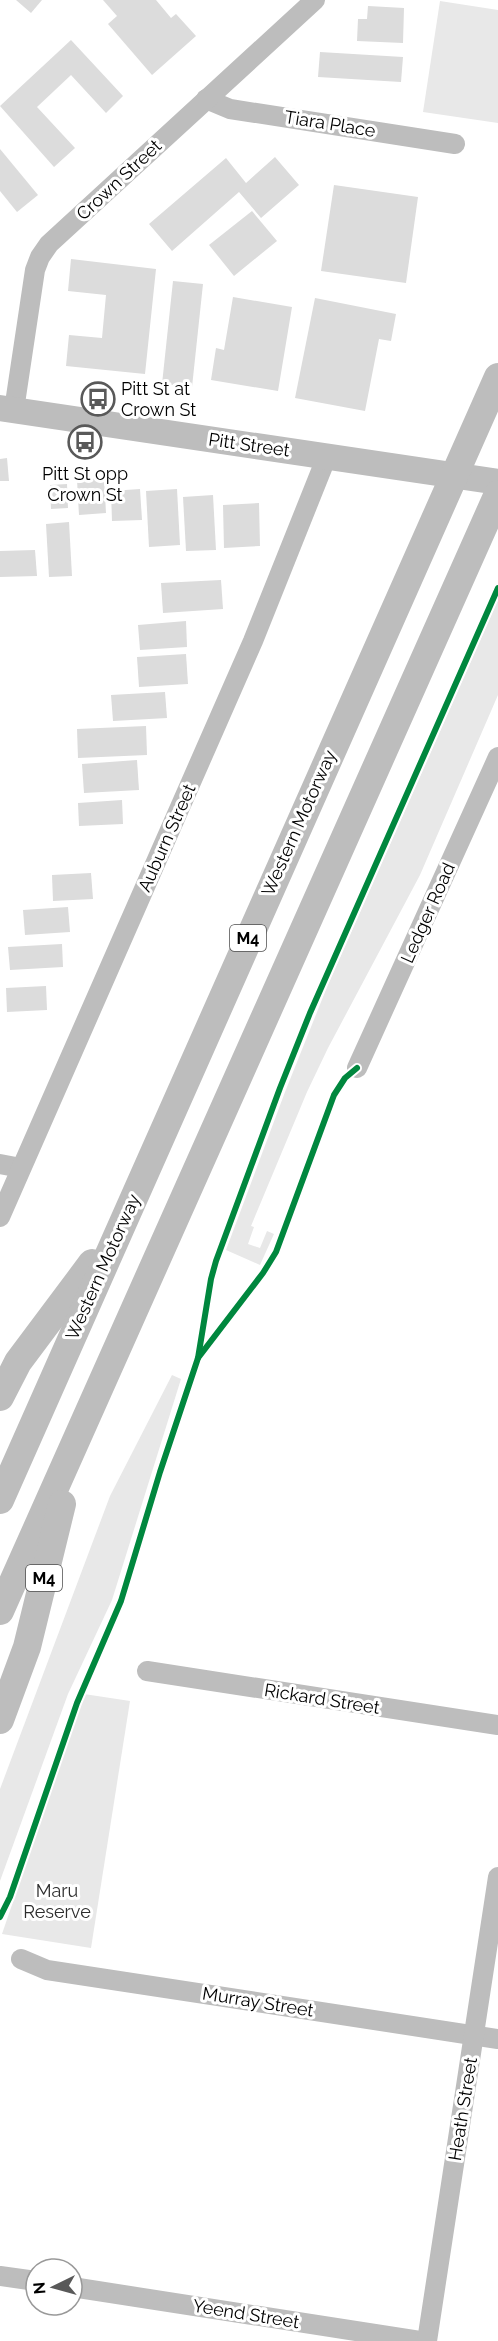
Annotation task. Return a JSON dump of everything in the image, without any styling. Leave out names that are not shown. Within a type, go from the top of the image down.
[{"type":"highway","name":"Western Motorway","points":[[0,1500],[498,377]]},
{"type":"highway","name":"M4","points":[[0,1611],[498,494]]},
{"type":"highway","points":[[0,1397],[18,1362],[122,1223]]},
{"type":"highway","name":"M4","points":[[0,1720],[27,1647],[80,1432]]},
{"type":"main road","name":"Pitt Street","points":[[7,409],[498,482]]},
{"type":"street","name":"Crown Street","points":[[7,409],[35,270],[40,257],[50,244],[315,0]]},
{"type":"street","name":"Tiara Place","points":[[206,99],[230,109],[455,144]]},
{"type":"street","name":"Auburn Street","points":[[0,1217],[248,652],[327,456]]},
{"type":"street","name":"Ledger Road","points":[[357,1068],[498,757]]},
{"type":"street","points":[[0,1164],[21,1168]]},
{"type":"street","name":"Rickard Street","points":[[147,1671],[498,1725]]},
{"type":"street","name":"Heath Street","points":[[427,2341],[498,1877]]},
{"type":"street","name":"Murray Street","points":[[21,1959],[47,1970],[498,2039]]},
{"type":"street","points":[[0,2276],[24,2280]]},
{"type":"street","name":"Yeend Street","points":[[84,2289],[420,2341]]},
{"type":"green space","points":[[440,1],[498,10],[498,123],[423,112]]},
{"type":"green space","points":[[498,600],[498,695],[420,875],[307,1092],[251,1226],[254,1227],[248,1244],[260,1248],[267,1231],[274,1234],[260,1265],[226,1250],[327,987]]},
{"type":"green space","points":[[172,1375],[181,1379],[112,1600],[68,1694],[0,1881],[0,1789],[110,1496]]},
{"type":"green space","name":"Maru Reserve","points":[[84,1694],[130,1701],[91,1948],[2,1934]]},
{"type":"building","points":[[16,0],[42,0],[31,13]]},
{"type":"building","points":[[103,0],[156,0],[171,18],[176,14],[196,36],[152,75],[108,24],[117,16]]},
{"type":"building","points":[[368,6],[404,8],[403,43],[357,41],[358,19],[367,19]]},
{"type":"building","points":[[71,40],[123,96],[106,113],[71,75],[37,107],[75,148],[54,167],[0,106]]},
{"type":"building","points":[[320,52],[403,57],[401,82],[318,77]]},
{"type":"building","points":[[0,149],[38,195],[17,212],[0,191]]},
{"type":"building","points":[[275,157],[299,185],[261,218],[239,192],[172,251],[149,224],[226,158],[246,183]]},
{"type":"building","points":[[334,185],[418,197],[406,283],[321,271]]},
{"type":"building","points":[[252,211],[277,241],[234,276],[209,245]]},
{"type":"building","points":[[71,259],[156,269],[145,374],[66,366],[69,335],[102,338],[106,295],[68,291]]},
{"type":"building","points":[[173,281],[203,284],[192,387],[162,384]]},
{"type":"building","points":[[233,297],[292,307],[278,391],[211,380],[216,348],[224,350]]},
{"type":"building","points":[[315,298],[396,314],[391,341],[379,339],[365,411],[295,398]]},
{"type":"building","points":[[7,458],[9,481],[0,481],[0,459]]},
{"type":"building","points":[[104,478],[106,513],[79,515],[77,480]]},
{"type":"building","points":[[67,484],[68,508],[51,509],[50,485]]},
{"type":"building","points":[[140,489],[142,520],[112,521],[111,491]]},
{"type":"building","points":[[177,489],[180,545],[149,547],[146,491]]},
{"type":"building","points":[[213,495],[216,550],[186,551],[183,497]]},
{"type":"building","points":[[259,503],[260,546],[224,548],[223,505]]},
{"type":"building","points":[[69,522],[72,576],[49,577],[46,524]]},
{"type":"building","points":[[35,550],[37,576],[0,577],[0,551]]},
{"type":"building","points":[[221,580],[223,609],[163,613],[161,583]]},
{"type":"building","points":[[186,621],[187,647],[140,650],[138,625]]},
{"type":"building","points":[[186,654],[188,684],[139,687],[137,657]]},
{"type":"building","points":[[165,692],[167,718],[113,721],[111,695]]},
{"type":"building","points":[[146,726],[147,755],[78,758],[77,729]]},
{"type":"building","points":[[137,760],[139,790],[84,793],[82,764]]},
{"type":"building","points":[[122,800],[123,824],[79,826],[78,803]]},
{"type":"building","points":[[91,873],[93,899],[53,901],[52,875]]},
{"type":"building","points":[[68,907],[70,932],[25,935],[23,910]]},
{"type":"building","points":[[62,944],[63,967],[10,970],[8,947]]},
{"type":"building","points":[[46,986],[47,1010],[7,1012],[6,988]]},
{"type":"cycle path","points":[[0,1917],[10,1897],[77,1703],[121,1601],[198,1358],[216,1261],[280,1088],[310,1013],[498,588]]},
{"type":"cycle path","points":[[198,1358],[263,1273],[276,1252],[334,1095],[345,1078],[357,1068]]},
{"type":"place","name":"Pitt St at Crown St","points":[[98,399]]},
{"type":"place","name":"Pitt St opp Crown St","points":[[85,442]]}]
